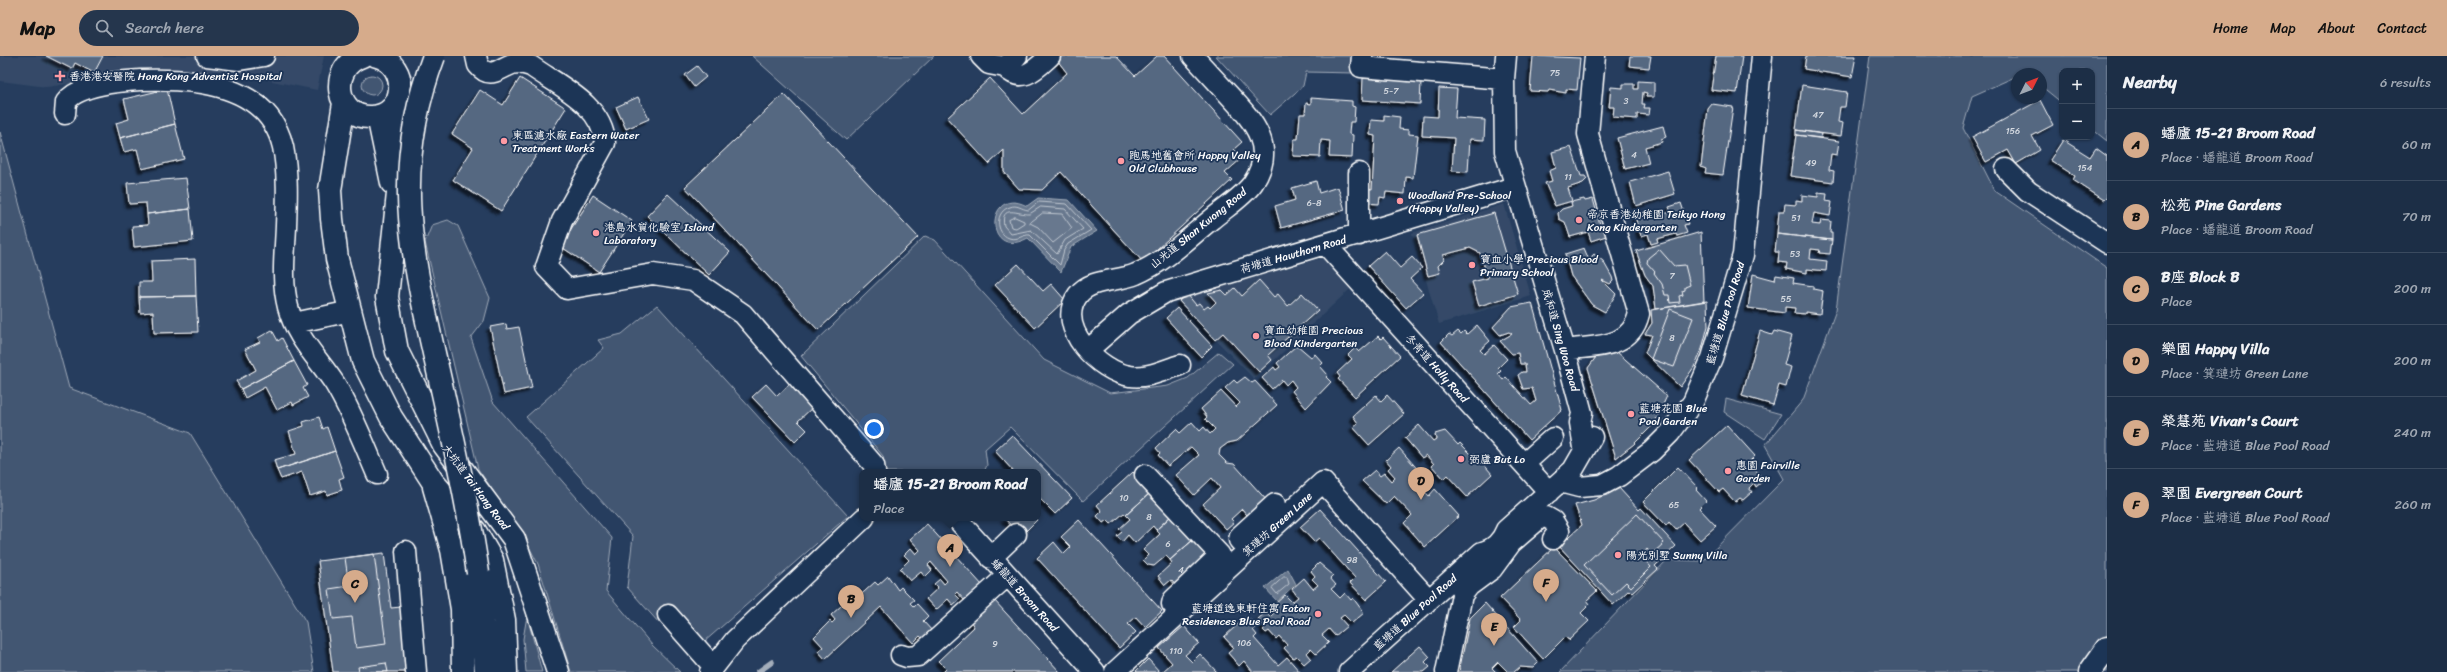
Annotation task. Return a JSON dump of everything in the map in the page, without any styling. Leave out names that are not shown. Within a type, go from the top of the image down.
[{"type":"main road","points":[[434,56],[416,117],[410,150],[409,220],[415,267],[472,532],[478,573],[486,672]]},
{"type":"main road","points":[[373,57],[395,67],[399,93],[386,113],[370,116],[348,109],[340,95],[340,80],[347,65],[373,57]]},
{"type":"main road","name":"大坑道 Tai Hang Road","points":[[399,93],[402,156],[395,210],[387,297],[398,351],[444,445],[514,539],[558,672]]},
{"type":"main road","points":[[344,103],[330,190],[337,259],[364,361],[391,417],[433,482],[471,525],[492,560],[504,620],[506,672]]},
{"type":"main road","points":[[330,190],[370,116]]},
{"type":"main road","name":"大坑道 Tai Hang Road","points":[[370,116],[395,210]]},
{"type":"main road","points":[[433,482],[452,550],[462,609],[463,672]]},
{"type":"main road","points":[[2090,672],[2107,648]]},
{"type":"street","points":[[207,56],[239,60],[264,56]]},
{"type":"street","points":[[476,56],[478,65],[489,73],[495,73],[511,64],[521,63],[531,66],[593,110],[601,125],[605,143],[562,221],[546,267],[562,284],[567,289],[653,274],[693,280],[742,314],[874,465],[875,469]]},
{"type":"street","points":[[981,56],[989,64],[1011,61],[1013,74],[1024,75],[1031,74],[1050,56]]},
{"type":"street","name":"山光道 Shan Kwong Road","points":[[1180,365],[1144,376],[1132,377],[1116,374],[1102,365],[1088,350],[1073,327],[1071,311],[1078,296],[1084,290],[1100,282],[1123,279],[1149,268],[1206,213],[1244,192],[1257,176],[1261,166],[1263,146],[1255,124],[1193,56]]},
{"type":"street","name":"成和道 Sing Woo Road","points":[[1506,56],[1504,79],[1504,152],[1565,350],[1582,413],[1589,420],[1593,436],[1584,448],[1573,470],[1555,487]]},
{"type":"street","points":[[1565,350],[1613,344],[1627,336],[1636,327],[1639,314],[1588,134],[1595,56]]},
{"type":"street","name":"藍塘道 Blue Pool Road","points":[[1349,672],[1429,600],[1464,579],[1482,552],[1489,551],[1504,537],[1506,530],[1555,487],[1602,485],[1619,476],[1652,450],[1670,433],[1693,402],[1712,358],[1743,255],[1762,56]]},
{"type":"street","points":[[1362,62],[1504,79]]},
{"type":"street","points":[[65,114],[66,102],[78,91],[108,84],[160,79],[184,81],[230,90],[259,106],[274,124],[283,147],[286,190],[284,280],[288,307],[294,323],[311,353],[334,383],[345,402],[377,474]]},
{"type":"street","points":[[2006,169],[2028,191],[2107,243]]},
{"type":"street","points":[[1359,172],[1359,235]]},
{"type":"street","name":"荷塘道 Hawthorn Road","points":[[1088,350],[1129,314],[1166,292],[1326,245],[1514,187]]},
{"type":"street","name":"冬青道 Holly Road","points":[[1326,245],[1524,464],[1555,487]]},
{"type":"street","points":[[294,323],[351,311]]},
{"type":"street","points":[[1524,464],[1552,438]]},
{"type":"street","points":[[1145,475],[1220,555],[1173,600],[1172,604],[1179,617]]},
{"type":"street","name":"箕璉坊 Green Lane","points":[[1115,672],[1206,595],[1248,550],[1276,532],[1323,482],[1350,520],[1429,600]]},
{"type":"street","points":[[1248,550],[1239,540],[1240,536],[1275,504]]},
{"type":"street","points":[[1446,672],[1464,579],[1492,569],[1511,544],[1540,518],[1546,517],[1558,527],[1559,531],[1553,539]]},
{"type":"street","points":[[668,615],[711,669],[735,640],[861,521]]},
{"type":"street","name":"蟠龍道 Broom Road","points":[[959,521],[1095,672]]},
{"type":"street","points":[[991,558],[1016,534]]},
{"type":"street","points":[[406,551],[416,672]]},
{"type":"street","points":[[901,655],[907,657],[918,656],[1007,576]]},
{"type":"shaded area","name":"香港港安醫院 Hong Kong Adventist Hospital","points":[[0,56],[324,56],[317,90],[226,72],[154,71],[47,87],[0,81]]},
{"type":"shaded area","points":[[752,56],[934,56],[846,140]]},
{"type":"shaded area","points":[[1216,56],[1355,56],[1354,73],[1306,72],[1303,86],[1270,115]]},
{"type":"shaded area","points":[[1870,56],[2107,56],[2107,141],[2095,131],[2095,68],[2059,68],[2059,101],[2047,91],[2047,68],[2011,68],[2011,79],[1972,96],[1963,128],[1995,191],[2107,268],[2107,672],[1560,672],[1667,560],[1703,561],[1784,479],[1765,445],[1803,400],[1836,310]]},
{"type":"shaded area","points":[[368,75],[376,75],[382,81],[382,89],[376,95],[368,95],[362,89],[362,81]]},
{"type":"shaded area","points":[[0,132],[69,388],[190,433],[306,622],[314,672],[0,672]]},
{"type":"shaded area","name":"寶血小學 Precious Blood Primary School","points":[[1504,204],[1531,296],[1439,324],[1412,233]]},
{"type":"shaded area","points":[[448,220],[458,226],[490,298],[484,321],[471,338],[493,402],[612,538],[606,591],[652,645],[680,672],[571,672],[538,564],[521,531],[478,469],[425,242],[432,225]]},
{"type":"shaded area","points":[[925,236],[935,240],[1044,360],[1110,393],[1168,386],[1188,378],[1219,352],[1233,364],[1083,501],[1010,427],[985,449],[987,465],[985,469],[885,469],[883,456],[801,356]]},
{"type":"shaded area","name":"寶血幼稚園 Precious Blood Kindergarten","points":[[1322,258],[1350,289],[1254,379],[1176,299]]},
{"type":"shaded area","points":[[657,305],[848,516],[704,642],[675,609],[659,623],[627,587],[633,536],[526,417],[604,348],[598,340],[622,334]]},
{"type":"shaded area","points":[[1726,399],[1781,414],[1765,439],[1724,412]]},
{"type":"shaded area","points":[[527,616],[542,672],[526,672],[523,639]]},
{"type":"water","points":[[1038,198],[1069,200],[1097,231],[1071,247],[1061,272],[1028,238],[1013,243],[1003,240],[997,233],[995,223],[997,213],[1003,205],[1013,202],[1027,206]]},
{"type":"water","points":[[1288,569],[1296,584],[1277,601],[1265,588]]},
{"type":"building","points":[[46,56],[103,56],[94,73],[75,63],[72,69]]},
{"type":"building","name":"跑馬地舊會所 Happy Valley Old Clubhouse","points":[[1054,56],[1116,56],[1135,76],[1157,56],[1164,56],[1242,142],[1234,149],[1242,158],[1225,173],[1232,180],[1143,262],[1061,172],[1042,190],[1019,189],[1004,172],[1004,150],[989,164],[947,118],[990,78],[1023,114],[1067,73]]},
{"type":"building","points":[[1533,56],[1580,58],[1577,90],[1566,89],[1566,93],[1549,90],[1548,92],[1530,91]]},
{"type":"building","points":[[1630,56],[1651,56],[1649,68],[1629,66]]},
{"type":"building","points":[[1716,56],[1742,56],[1737,93],[1711,90]]},
{"type":"building","points":[[1806,56],[1856,56],[1852,77],[1804,69]]},
{"type":"building","points":[[697,66],[706,77],[694,87],[685,75]]},
{"type":"building","name":"東區濾水廠 Eastern Water Treatment Works","points":[[520,78],[566,108],[501,211],[453,180],[473,148],[452,134],[480,90],[503,105]]},
{"type":"building","points":[[1363,78],[1421,82],[1420,104],[1362,100]]},
{"type":"building","points":[[1638,81],[1654,82],[1654,97],[1646,97],[1647,93],[1643,92],[1642,104],[1645,104],[1644,108],[1650,108],[1649,115],[1637,114],[1637,119],[1613,117],[1614,107],[1609,107],[1611,87],[1623,88],[1623,84],[1634,84],[1634,89],[1638,89]]},
{"type":"building","points":[[1802,85],[1847,92],[1845,107],[1840,107],[1838,122],[1843,123],[1841,136],[1796,130]]},
{"type":"building","points":[[1439,88],[1457,89],[1455,118],[1485,120],[1484,140],[1470,139],[1468,172],[1452,171],[1454,138],[1422,136],[1423,116],[1438,117]]},
{"type":"building","points":[[167,89],[175,124],[120,138],[116,123],[129,119],[124,99]]},
{"type":"building","points":[[784,94],[918,237],[818,330],[685,187]]},
{"type":"building","points":[[638,97],[649,119],[626,129],[616,107]]},
{"type":"building","points":[[1311,98],[1352,101],[1352,106],[1355,107],[1354,122],[1350,122],[1349,134],[1353,135],[1352,158],[1329,157],[1330,141],[1321,140],[1320,157],[1293,156],[1294,139],[1298,139],[1300,114],[1305,114],[1306,103],[1311,104]]},
{"type":"building","points":[[1712,104],[1733,107],[1723,175],[1705,173],[1706,169],[1701,167],[1708,109]]},
{"type":"building","points":[[2033,104],[2042,104],[2053,125],[2032,136],[2040,150],[2016,164],[2008,150],[1986,162],[1972,137]]},
{"type":"building","points":[[1384,115],[1400,117],[1399,129],[1409,130],[1409,134],[1418,135],[1413,178],[1406,177],[1405,194],[1386,192],[1385,198],[1380,197],[1379,204],[1364,203],[1365,188],[1372,189],[1375,136],[1370,135],[1371,120],[1384,121]]},
{"type":"building","points":[[175,124],[184,159],[142,169],[137,149],[124,152],[120,138]]},
{"type":"building","points":[[1663,126],[1666,137],[1661,139],[1662,142],[1645,147],[1649,163],[1625,169],[1617,138]]},
{"type":"building","points":[[1796,130],[1822,134],[1821,138],[1796,135]]},
{"type":"building","points":[[1796,135],[1839,141],[1837,155],[1831,154],[1829,170],[1834,171],[1833,182],[1790,176]]},
{"type":"building","points":[[2063,140],[2090,157],[2096,148],[2107,156],[2107,197],[2104,200],[2073,180],[2075,176],[2050,160]]},
{"type":"building","points":[[1571,147],[1581,176],[1585,176],[1587,179],[1583,183],[1568,188],[1572,201],[1555,206],[1545,183],[1552,181],[1549,171],[1556,168],[1552,152]]},
{"type":"building","points":[[1668,171],[1675,194],[1636,206],[1630,182]]},
{"type":"building","points":[[186,178],[190,209],[147,214],[146,203],[129,204],[127,183]]},
{"type":"building","points":[[1316,181],[1319,193],[1338,187],[1345,210],[1281,228],[1275,206],[1295,200],[1292,188]]},
{"type":"building","points":[[1818,193],[1827,194],[1826,201],[1832,202],[1830,216],[1814,213],[1812,224],[1820,225],[1821,220],[1831,221],[1830,233],[1832,233],[1832,240],[1777,234],[1779,211],[1784,211],[1785,204],[1796,205],[1796,200],[1802,201],[1802,195],[1818,197]]},
{"type":"building","points":[[668,194],[730,252],[709,275],[647,216]]},
{"type":"building","name":"港島水質化驗室 Island Laboratory","points":[[593,195],[632,221],[599,272],[560,246]]},
{"type":"building","name":"帝京香港幼稚園 Teikyo Hong Kong Kindergarten","points":[[1584,199],[1585,201],[1593,199],[1601,228],[1604,227],[1606,236],[1591,241],[1588,232],[1570,237],[1565,222],[1559,219],[1558,213],[1562,209],[1572,206],[1571,202]]},
{"type":"building","points":[[1681,203],[1688,224],[1684,225],[1687,233],[1657,239],[1658,242],[1651,244],[1648,234],[1641,236],[1635,217],[1653,212],[1655,216],[1671,212],[1669,207]]},
{"type":"building","points":[[190,209],[193,241],[134,247],[132,226],[148,225],[147,214]]},
{"type":"building","points":[[1494,213],[1518,294],[1479,306],[1472,282],[1488,278],[1480,253],[1470,248],[1443,255],[1444,260],[1438,266],[1440,273],[1428,276],[1417,235]]},
{"type":"building","points":[[1701,232],[1704,301],[1656,309],[1653,286],[1645,275],[1636,251]]},
{"type":"building","points":[[1777,234],[1832,240],[1830,254],[1819,253],[1820,250],[1811,249],[1810,259],[1827,261],[1826,271],[1807,269],[1807,273],[1786,269],[1787,263],[1778,262],[1779,252],[1775,252]]},
{"type":"building","points":[[1584,248],[1591,265],[1593,265],[1590,258],[1594,254],[1603,261],[1612,277],[1613,281],[1610,284],[1602,280],[1616,294],[1605,312],[1592,305],[1571,276],[1565,254]]},
{"type":"building","points":[[1659,249],[1674,266],[1685,265],[1690,285],[1685,287],[1685,290],[1682,291],[1683,295],[1679,296],[1680,302],[1670,303],[1669,295],[1665,295],[1662,284],[1654,273],[1655,272],[1647,263],[1648,258]]},
{"type":"building","points":[[1385,251],[1400,268],[1412,257],[1422,268],[1410,279],[1423,293],[1406,308],[1368,266]]},
{"type":"building","points":[[195,259],[196,296],[139,297],[139,282],[152,282],[151,261]]},
{"type":"building","points":[[1018,264],[1043,291],[1051,284],[1065,300],[1035,328],[995,285]]},
{"type":"building","points":[[1753,274],[1775,280],[1776,275],[1794,278],[1793,283],[1813,286],[1813,289],[1823,291],[1820,314],[1805,312],[1805,314],[1794,313],[1795,308],[1785,307],[1785,313],[1748,308]]},
{"type":"building","points":[[1259,280],[1274,297],[1278,294],[1288,306],[1302,293],[1318,310],[1268,355],[1272,360],[1259,372],[1223,333],[1215,340],[1179,301],[1187,294],[1196,305],[1199,303],[1204,309],[1208,306],[1210,308],[1216,302],[1208,293],[1222,290],[1227,295],[1235,288],[1242,296]]},
{"type":"building","points":[[196,296],[198,332],[154,333],[153,312],[140,313],[139,297]]},
{"type":"building","points":[[1707,301],[1708,326],[1702,349],[1694,367],[1680,387],[1645,353],[1652,335],[1645,334],[1652,323],[1651,310]]},
{"type":"building","points":[[1532,303],[1562,410],[1529,440],[1441,342],[1449,334],[1452,336],[1458,331],[1461,334],[1464,331],[1467,334],[1477,325],[1490,341],[1480,350],[1484,354],[1494,345],[1507,359],[1498,368],[1501,371],[1498,374],[1503,380],[1506,377],[1531,405],[1536,401],[1532,388],[1523,389],[1518,375],[1522,372],[1526,372],[1525,364],[1520,364],[1518,353],[1512,354],[1500,341],[1512,334],[1509,332],[1500,335],[1493,327],[1511,307]]},
{"type":"building","points":[[1177,308],[1212,346],[1201,357],[1166,318]]},
{"type":"building","points":[[1670,309],[1693,318],[1674,367],[1651,359]]},
{"type":"building","points":[[506,324],[507,329],[519,327],[532,388],[504,394],[490,327]]},
{"type":"building","points":[[272,330],[278,341],[282,338],[294,361],[241,389],[236,381],[256,370],[245,349],[260,342],[258,338]]},
{"type":"building","points":[[1760,331],[1772,335],[1774,331],[1792,336],[1784,365],[1791,367],[1786,387],[1779,385],[1773,405],[1742,396]]},
{"type":"building","points":[[1378,336],[1381,339],[1383,337],[1400,356],[1355,397],[1338,379],[1340,377],[1337,373],[1352,359],[1348,355],[1355,348],[1359,352]]},
{"type":"building","points":[[1297,345],[1311,357],[1315,354],[1323,363],[1320,366],[1328,375],[1326,377],[1331,382],[1306,408],[1292,391],[1296,387],[1291,380],[1286,385],[1282,380],[1272,389],[1262,378],[1274,367],[1276,370],[1280,367],[1277,363]]},
{"type":"building","name":"藍塘花園 Blue Pool Garden","points":[[1617,352],[1667,396],[1654,424],[1634,444],[1616,458],[1588,368],[1596,357]]},
{"type":"building","points":[[294,361],[307,385],[303,388],[308,397],[293,405],[292,402],[277,410],[265,387],[245,398],[241,389]]},
{"type":"building","points":[[1245,377],[1252,383],[1255,381],[1277,405],[1237,441],[1228,443],[1220,449],[1219,455],[1227,463],[1234,464],[1269,503],[1251,520],[1242,509],[1231,519],[1234,522],[1226,529],[1203,504],[1220,488],[1212,478],[1194,495],[1176,475],[1199,455],[1191,447],[1168,466],[1158,455],[1160,453],[1156,448],[1176,429],[1180,433],[1192,422],[1200,431],[1204,427],[1210,434],[1215,429],[1205,419],[1207,417],[1201,409],[1221,391],[1236,407],[1240,403],[1225,388],[1234,380],[1237,383]]},
{"type":"building","points":[[792,382],[814,406],[798,421],[807,430],[795,442],[752,397],[766,384],[777,396]]},
{"type":"building","points":[[1376,395],[1381,401],[1387,395],[1404,414],[1369,445],[1353,427],[1358,423],[1353,416]]},
{"type":"building","points":[[319,417],[323,429],[327,427],[335,451],[277,470],[274,460],[296,454],[289,431],[304,426],[303,422]]},
{"type":"building","name":"弼廬 But Lo","points":[[1419,425],[1433,441],[1436,439],[1435,434],[1445,431],[1458,445],[1460,443],[1472,455],[1474,453],[1492,474],[1467,497],[1447,475],[1443,479],[1432,466],[1434,464],[1426,455],[1422,458],[1405,438]]},
{"type":"building","name":"惠園 Fairville Garden","points":[[1727,425],[1755,456],[1749,462],[1764,480],[1756,487],[1754,483],[1749,488],[1752,492],[1743,500],[1740,498],[1735,502],[1723,489],[1719,492],[1689,460]]},
{"type":"building","points":[[1012,435],[1072,498],[1055,514],[1041,500],[1041,469],[1011,469],[995,451]]},
{"type":"building","points":[[1399,448],[1421,473],[1414,480],[1429,496],[1435,489],[1459,516],[1425,547],[1404,523],[1412,515],[1394,496],[1386,504],[1362,481],[1375,470],[1380,476],[1384,473],[1391,481],[1395,477],[1388,469],[1391,466],[1386,460]]},
{"type":"building","points":[[335,451],[344,477],[339,479],[342,490],[327,495],[326,491],[310,496],[302,472],[281,479],[277,470]]},
{"type":"building","points":[[1678,467],[1698,488],[1696,490],[1706,501],[1699,508],[1716,526],[1700,540],[1684,523],[1676,530],[1669,522],[1666,526],[1643,502]]},
{"type":"building","points":[[1133,472],[1151,492],[1126,515],[1124,513],[1111,524],[1107,520],[1103,523],[1097,516],[1102,511],[1097,505]]},
{"type":"building","points":[[1619,488],[1639,510],[1641,508],[1676,546],[1655,566],[1658,569],[1632,593],[1629,590],[1613,605],[1559,546],[1582,525],[1575,505],[1594,500]]},
{"type":"building","points":[[1151,492],[1172,515],[1156,530],[1153,526],[1135,543],[1128,535],[1122,542],[1117,536],[1122,532],[1119,529],[1130,519],[1126,515]]},
{"type":"building","points":[[1320,509],[1386,582],[1366,600],[1350,583],[1355,578],[1319,538],[1314,542],[1300,527]]},
{"type":"building","name":"陽光別墅 Sunny Villa","points":[[1637,514],[1664,543],[1652,554],[1647,549],[1641,556],[1651,567],[1631,587],[1626,582],[1612,595],[1584,565]]},
{"type":"building","points":[[1172,515],[1194,539],[1170,560],[1166,556],[1154,566],[1148,565],[1143,560],[1148,555],[1143,550],[1160,534],[1156,530]]},
{"type":"building","points":[[1079,520],[1162,611],[1145,627],[1136,617],[1128,624],[1136,632],[1119,648],[1037,558],[1054,542],[1064,554],[1071,547],[1061,537]]},
{"type":"building","points":[[1007,521],[1036,521],[1021,536]]},
{"type":"building","points":[[927,524],[983,586],[965,601],[957,592],[955,594],[960,599],[953,605],[948,599],[936,610],[926,599],[938,588],[934,584],[940,579],[944,584],[947,581],[931,562],[928,565],[932,570],[925,577],[921,572],[910,581],[900,569],[909,560],[904,555],[911,548],[916,554],[920,550],[910,539]]},
{"type":"building","points":[[1194,539],[1211,558],[1178,588],[1171,580],[1165,585],[1158,576],[1172,563],[1170,560]]},
{"type":"building","points":[[1554,547],[1597,591],[1587,600],[1590,604],[1581,613],[1589,621],[1569,640],[1565,637],[1543,659],[1514,627],[1521,620],[1500,598]]},
{"type":"building","points":[[384,553],[391,608],[401,607],[409,672],[333,672],[318,561]]},
{"type":"building","points":[[374,554],[386,644],[356,648],[352,617],[333,619],[329,589],[349,586],[345,558]]},
{"type":"building","name":"藍塘道逸東軒住寓 Eaton Residences Blue Pool Road","points":[[1319,563],[1333,575],[1330,578],[1336,585],[1331,589],[1340,598],[1345,593],[1351,600],[1353,598],[1364,613],[1352,623],[1344,615],[1340,618],[1347,626],[1335,636],[1329,629],[1322,635],[1329,642],[1316,654],[1311,649],[1307,653],[1311,658],[1304,664],[1296,656],[1293,658],[1284,648],[1287,645],[1279,636],[1276,639],[1269,631],[1266,633],[1263,630],[1265,628],[1258,619],[1266,612],[1270,617],[1277,610],[1273,606],[1285,595],[1292,602],[1298,597],[1292,589],[1304,578],[1313,589],[1318,585],[1312,579],[1315,576],[1311,571]]},
{"type":"building","points":[[888,576],[898,590],[901,587],[914,600],[910,603],[914,607],[917,604],[928,616],[923,621],[933,632],[924,640],[920,636],[913,643],[881,607],[825,659],[818,651],[823,647],[814,637],[830,621],[832,623],[835,620],[831,615],[851,597],[854,601],[875,582],[878,585]]},
{"type":"building","points":[[994,600],[1060,672],[943,672],[946,669],[938,661],[974,627],[971,622]]},
{"type":"building","points":[[1485,603],[1538,663],[1533,668],[1520,667],[1514,672],[1508,672],[1498,662],[1492,668],[1496,672],[1459,672],[1470,618]]},
{"type":"building","points":[[1247,616],[1257,627],[1253,630],[1257,635],[1254,638],[1278,665],[1287,657],[1300,672],[1253,672],[1244,661],[1239,666],[1228,653],[1234,648],[1224,637]]},
{"type":"building","points":[[1184,626],[1199,643],[1185,655],[1192,662],[1200,654],[1217,672],[1162,672],[1172,663],[1159,648]]},
{"type":"building","points":[[1420,646],[1430,657],[1425,662],[1430,667],[1424,672],[1391,672]]},
{"type":"building","points":[[1148,659],[1160,672],[1135,672]]},
{"type":"building","points":[[386,663],[388,672],[359,672],[358,667]]},
{"type":"waterway","points":[[758,672],[772,662]]},
{"type":"place","name":"香港港安醫院 Hong Kong Adventist Hospital","points":[[60,76]]},
{"type":"place","name":"東區濾水廠 Eastern Water Treatment Works","points":[[504,141]]},
{"type":"place","name":"跑馬地舊會所 Happy Valley Old Clubhouse","points":[[1121,161]]},
{"type":"place","name":"Woodland Pre-School (Happy Valley)","points":[[1400,201]]},
{"type":"place","name":"帝京香港幼稚園 Teikyo Hong Kong Kindergarten","points":[[1579,220]]},
{"type":"place","name":"港島水質化驗室 Island Laboratory","points":[[596,233]]},
{"type":"place","name":"寶血小學 Precious Blood Primary School","points":[[1472,265]]},
{"type":"place","name":"寶血幼稚園 Precious Blood Kindergarten","points":[[1256,336]]},
{"type":"place","name":"藍塘花園 Blue Pool Garden","points":[[1631,414]]},
{"type":"place","name":"弼廬 But Lo","points":[[1461,459]]},
{"type":"place","name":"惠園 Fairville Garden","points":[[1728,471]]},
{"type":"place","name":"樂園 Happy Villa","points":[[1421,500]]},
{"type":"place","name":"陽光別墅 Sunny Villa","points":[[1618,555]]},
{"type":"place","name":"蟠廬 15-21 Broom Road","points":[[950,567]]},
{"type":"place","name":"翠園 Evergreen Court","points":[[1546,602]]},
{"type":"place","name":"B座 Block B","points":[[355,603]]},
{"type":"place","name":"藍塘道逸東軒住寓 Eaton Residences Blue Pool Road","points":[[1318,614]]},
{"type":"place","name":"松苑 Pine Gardens","points":[[851,618]]},
{"type":"place","name":"榮慧苑 Vivan's Court","points":[[1494,646]]}]
